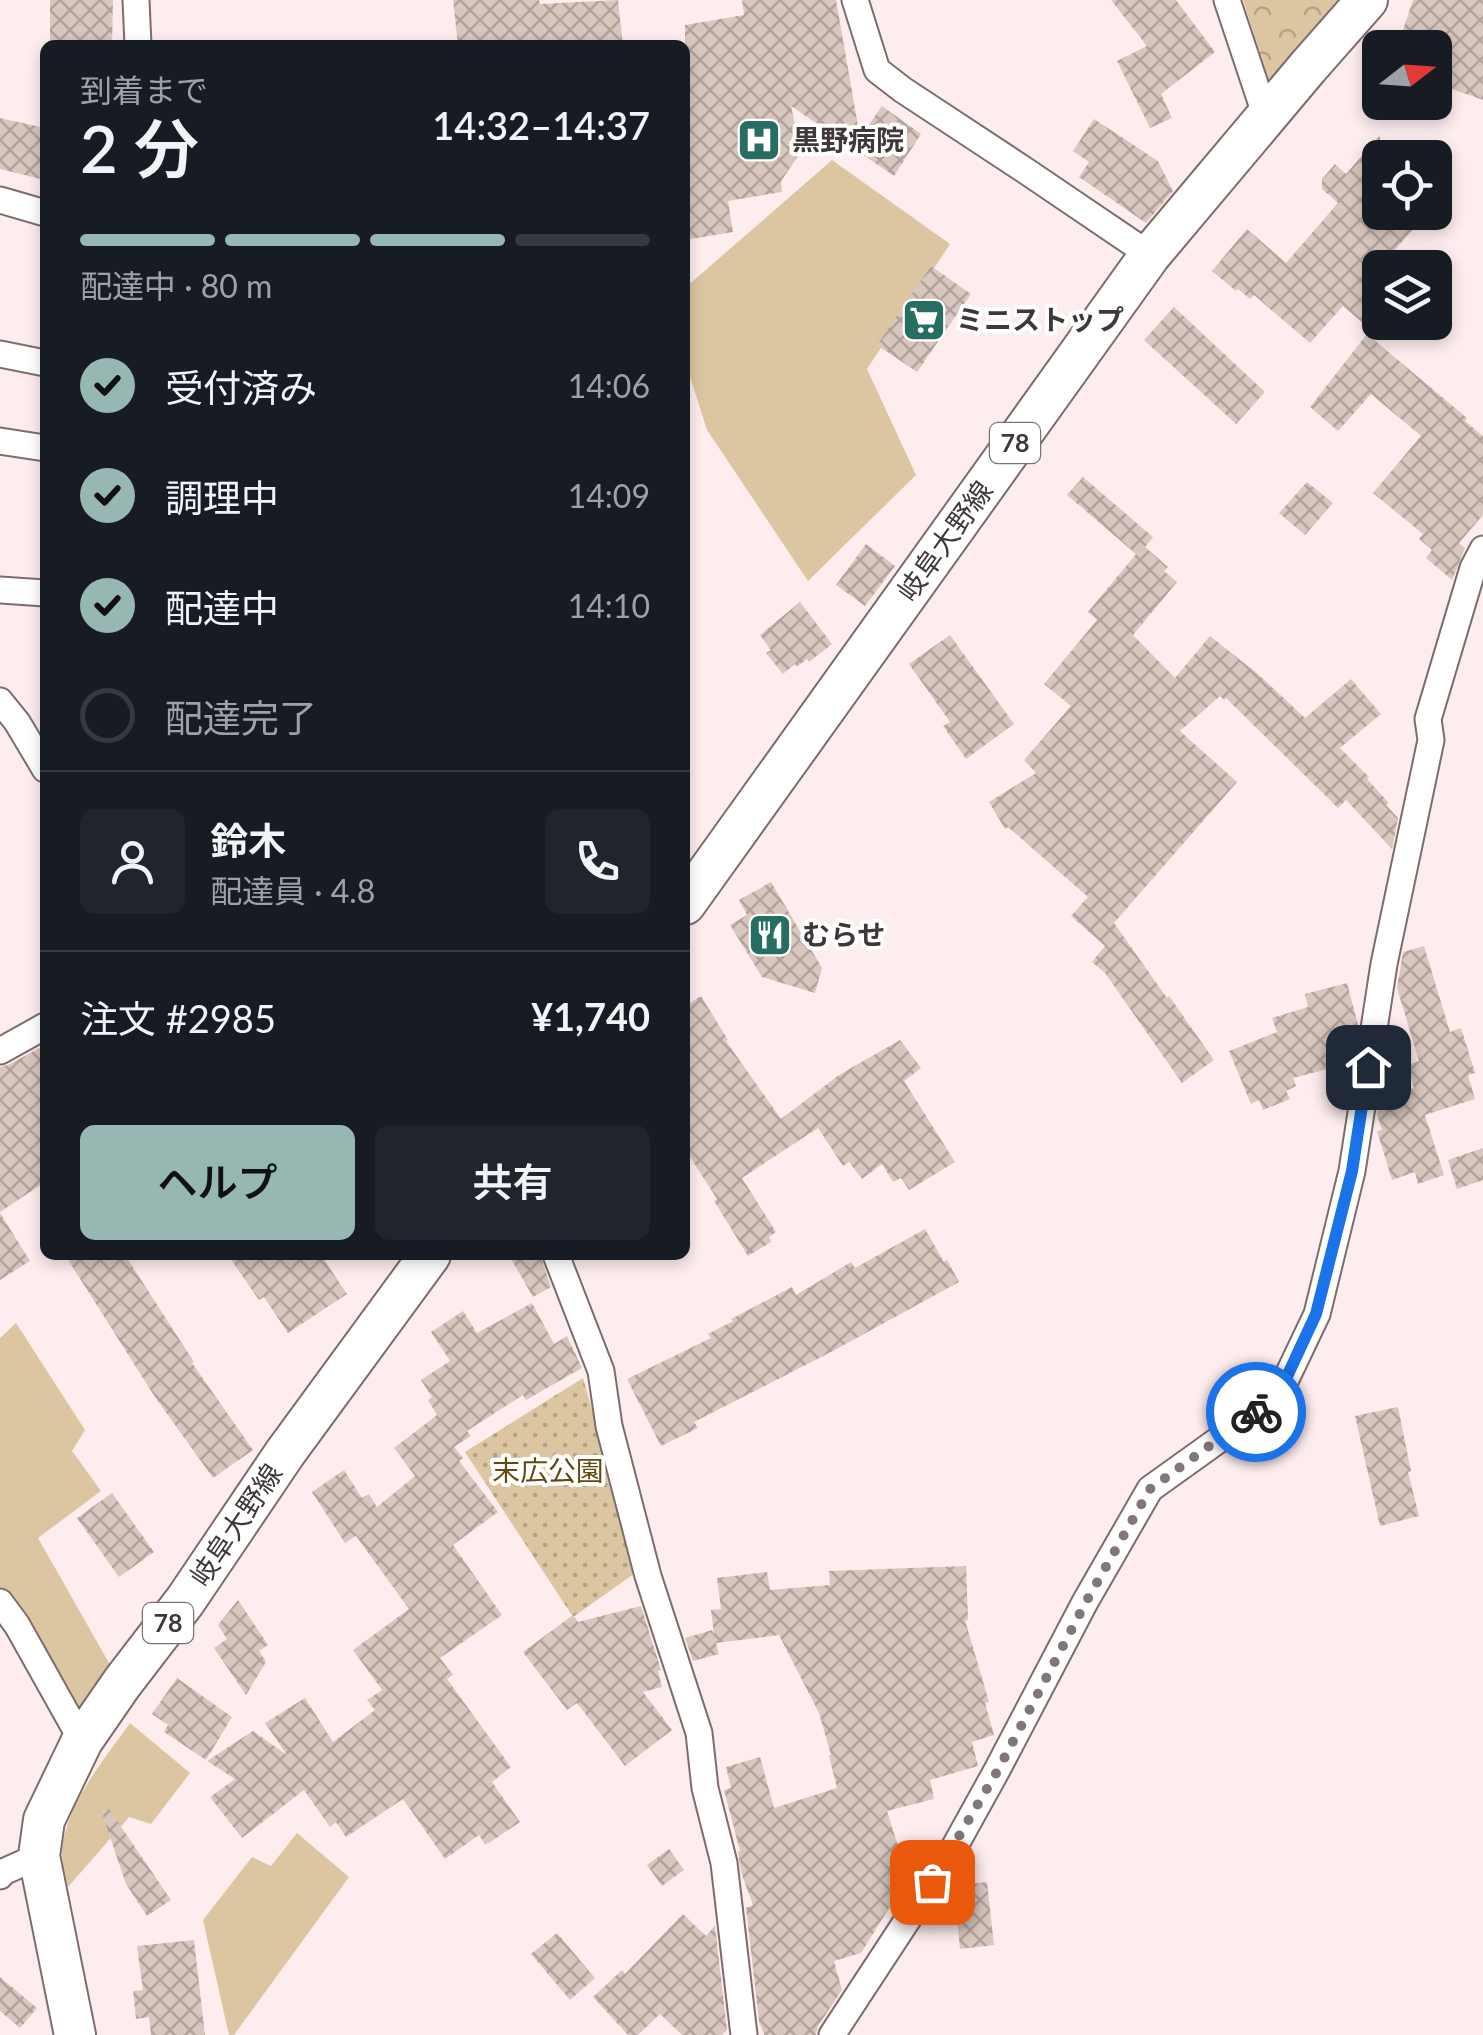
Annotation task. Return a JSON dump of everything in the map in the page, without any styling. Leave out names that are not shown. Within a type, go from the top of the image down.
[{"type":"main road","name":"岐阜大野線","points":[[690,897],[1150,256],[1367,0]]},
{"type":"main road","name":"岐阜大野線","points":[[75,2035],[39,1856],[44,1820],[82,1741],[426,1260]]},
{"type":"street","points":[[136,0],[138,40]]},
{"type":"street","points":[[855,0],[877,70],[1150,256]]},
{"type":"street","points":[[1227,0],[1266,117]]},
{"type":"street","points":[[0,200],[40,212]]},
{"type":"street","points":[[0,354],[40,362]]},
{"type":"street","points":[[0,440],[40,447]]},
{"type":"street","points":[[832,2035],[950,1854],[1150,1489],[1277,1398],[1316,1314],[1352,1171],[1384,964],[1431,740],[1428,719],[1473,568],[1483,549]]},
{"type":"street","points":[[0,590],[40,593]]},
{"type":"street","points":[[0,701],[40,761]]},
{"type":"street","points":[[0,1051],[40,1029]]},
{"type":"street","points":[[558,1260],[601,1371],[609,1426],[648,1576],[698,1733],[705,1788],[724,1863],[744,2035]]},
{"type":"street","points":[[0,1602],[82,1741]]},
{"type":"street","points":[[1,1872],[39,1856]]},
{"type":"green space","points":[[1243,0],[1343,0],[1269,82]]},
{"type":"green space","points":[[832,160],[950,244],[867,369],[916,475],[808,581],[707,430],[690,377],[690,284]]},
{"type":"green space","points":[[16,1323],[85,1430],[72,1451],[101,1491],[38,1538],[117,1677],[89,1707],[73,1706],[0,1589],[0,1338]]},
{"type":"green space","name":"末広公園","points":[[583,1378],[638,1571],[573,1617],[465,1452]]},
{"type":"green space","points":[[130,1723],[190,1773],[151,1824],[129,1817],[68,1887],[62,1856],[69,1821],[86,1786]]},
{"type":"green space","points":[[297,1833],[349,1877],[234,2035],[229,2035],[203,1920],[252,1857],[271,1866]]},
{"type":"building","points":[[50,0],[113,0],[112,40],[50,40]]},
{"type":"building","points":[[453,0],[539,0],[540,4],[618,0],[622,40],[457,40]]},
{"type":"building","points":[[742,0],[836,0],[860,137],[882,106],[921,134],[894,176],[791,106],[801,152],[781,181],[782,192],[728,201],[733,232],[690,239],[690,40],[685,40],[685,25],[744,15]]},
{"type":"building","points":[[1111,0],[1176,0],[1215,52],[1161,94],[1172,118],[1150,128],[1117,61],[1147,46]]},
{"type":"building","points":[[1413,0],[1483,0],[1483,100],[1452,89],[1452,30],[1403,30]]},
{"type":"building","points":[[0,118],[40,127],[40,179],[0,169]]},
{"type":"building","points":[[1094,119],[1158,161],[1173,191],[1146,223],[1079,177],[1089,162],[1073,151]]},
{"type":"building","points":[[1362,156],[1362,230],[1412,230],[1395,250],[1362,250],[1362,322],[1343,306],[1310,343],[1254,295],[1250,299],[1236,291],[1212,271],[1247,229],[1286,263],[1338,203],[1322,189],[1322,179],[1335,164],[1346,174]]},
{"type":"building","name":"ミニストップ","points":[[931,266],[971,294],[917,372],[877,345]]},
{"type":"building","points":[[1174,307],[1265,392],[1236,424],[1144,340]]},
{"type":"building","points":[[1362,340],[1374,340],[1483,436],[1483,515],[1459,543],[1465,548],[1452,580],[1426,558],[1432,550],[1419,539],[1423,534],[1373,493],[1421,436],[1371,394],[1338,431],[1310,407]]},
{"type":"building","points":[[1083,477],[1153,537],[1145,547],[1168,567],[1164,571],[1177,582],[1133,635],[1175,678],[1210,636],[1305,718],[1351,679],[1381,714],[1340,748],[1369,777],[1398,818],[1392,849],[1346,800],[1338,808],[1226,698],[1220,696],[1180,731],[1237,782],[1114,923],[1214,1060],[1182,1083],[1105,973],[1092,962],[1105,946],[1071,916],[1088,897],[1008,827],[1005,829],[989,802],[1036,773],[1024,760],[1071,706],[1044,684],[1097,620],[1088,612],[1136,554],[1067,495]]},
{"type":"building","points":[[1307,482],[1333,503],[1305,535],[1279,513]]},
{"type":"building","points":[[866,544],[895,566],[865,606],[836,585]]},
{"type":"building","points":[[800,602],[832,644],[809,662],[807,659],[797,667],[795,664],[783,674],[766,653],[771,650],[760,635]]},
{"type":"building","points":[[950,635],[1014,724],[966,759],[943,726],[950,722],[909,664]]},
{"type":"building","name":"むらせ","points":[[771,882],[822,968],[815,993],[762,977],[730,925],[747,915],[739,900]]},
{"type":"building","points":[[1424,946],[1450,1032],[1461,1028],[1475,1073],[1468,1075],[1475,1099],[1425,1115],[1444,1175],[1418,1184],[1415,1172],[1392,1180],[1377,1131],[1382,1130],[1377,1114],[1380,1099],[1414,1088],[1407,1065],[1419,1061],[1397,988],[1403,952]]},
{"type":"building","points":[[1347,983],[1358,1025],[1355,1045],[1348,1048],[1351,1063],[1293,1078],[1296,1086],[1286,1091],[1290,1099],[1263,1110],[1259,1100],[1251,1104],[1229,1051],[1277,1032],[1272,1018],[1308,1007],[1305,994]]},
{"type":"building","points":[[701,996],[726,1041],[781,1119],[839,1075],[900,1040],[921,1068],[904,1081],[955,1162],[909,1190],[901,1178],[893,1182],[882,1164],[862,1179],[849,1162],[843,1166],[818,1128],[742,1178],[776,1232],[769,1237],[771,1242],[748,1256],[690,1157],[690,1003]]},
{"type":"building","points":[[40,1048],[40,1185],[0,1212],[0,1067]]},
{"type":"building","points":[[1483,1148],[1483,1180],[1457,1189],[1448,1160]]},
{"type":"building","points":[[0,1213],[30,1261],[0,1280]]},
{"type":"building","points":[[925,1229],[959,1282],[694,1422],[698,1428],[661,1446],[627,1379],[711,1338],[708,1334],[731,1319],[792,1287],[796,1295],[851,1262],[855,1268]]},
{"type":"building","points":[[68,1260],[128,1260],[192,1363],[253,1450],[213,1478],[155,1397]]},
{"type":"building","points":[[231,1260],[324,1260],[347,1294],[288,1333],[264,1297],[259,1300]]},
{"type":"building","points":[[512,1260],[542,1260],[551,1287],[533,1297]]},
{"type":"building","points":[[532,1303],[554,1344],[567,1336],[582,1368],[526,1400],[523,1395],[467,1431],[471,1436],[454,1447],[463,1458],[459,1461],[498,1512],[453,1545],[502,1615],[440,1658],[453,1675],[447,1679],[511,1767],[492,1782],[520,1822],[489,1843],[485,1844],[479,1835],[445,1859],[403,1799],[346,1837],[336,1822],[330,1827],[304,1790],[242,1838],[210,1797],[235,1779],[207,1761],[253,1731],[287,1755],[265,1723],[305,1698],[333,1742],[375,1710],[367,1700],[382,1690],[353,1650],[409,1609],[356,1536],[345,1543],[312,1492],[344,1470],[362,1498],[369,1494],[377,1507],[415,1476],[394,1448],[437,1415],[421,1380],[450,1361],[431,1332],[463,1311],[477,1333]]},
{"type":"building","points":[[1398,1407],[1419,1516],[1380,1526],[1355,1416]]},
{"type":"building","points":[[112,1493],[154,1552],[119,1577],[77,1518]]},
{"type":"building","points":[[966,1566],[965,1620],[989,1702],[985,1703],[994,1735],[972,1742],[978,1766],[930,1780],[934,1799],[887,1811],[908,1878],[861,1953],[834,1961],[842,1990],[816,2035],[764,2035],[746,1908],[753,1905],[741,1872],[740,1851],[724,1790],[731,1788],[726,1767],[760,1757],[774,1808],[837,1788],[831,1755],[819,1713],[779,1635],[716,1643],[719,1654],[693,1661],[685,1638],[712,1630],[714,1635],[711,1610],[721,1609],[717,1578],[767,1572],[770,1590],[830,1585],[829,1571]]},
{"type":"building","points":[[238,1600],[268,1645],[259,1651],[266,1662],[246,1695],[214,1648],[227,1639],[218,1625]]},
{"type":"building","points":[[641,1606],[661,1670],[658,1671],[662,1687],[643,1692],[672,1730],[625,1766],[577,1703],[567,1710],[523,1652],[573,1615],[578,1622]]},
{"type":"building","points":[[177,1678],[232,1717],[206,1760],[164,1732],[168,1725],[152,1714]]},
{"type":"building","points":[[109,1809],[171,1900],[147,1916],[126,1884],[102,1813]]},
{"type":"building","points":[[669,1849],[684,1870],[662,1886],[647,1865]]},
{"type":"building","points":[[987,1882],[994,1945],[960,1949],[954,1886]]},
{"type":"building","points":[[683,1914],[706,1936],[715,1926],[727,2030],[722,2035],[682,2035],[660,2014],[638,2035],[628,2035],[593,1997],[622,1970],[625,1974]]},
{"type":"building","points":[[557,1933],[595,1978],[570,2000],[531,1954]]},
{"type":"building","points":[[194,1940],[205,2035],[151,2035],[149,2017],[136,2019],[133,1991],[143,1990],[137,1946]]},
{"type":"building","points":[[0,1977],[37,2008],[20,2028],[0,2011]]},
{"type":"way so far","points":[[932,1882],[998,1770],[1150,1489],[1256,1412]]},
{"type":"place","name":"黒野病院","points":[[759,140]]},
{"type":"place","name":"ミニストップ","points":[[924,320]]},
{"type":"place","name":"むらせ","points":[[770,935]]},
{"type":"route","points":[[1256,1412],[1277,1398],[1316,1314],[1352,1171],[1368,1067]]}]
